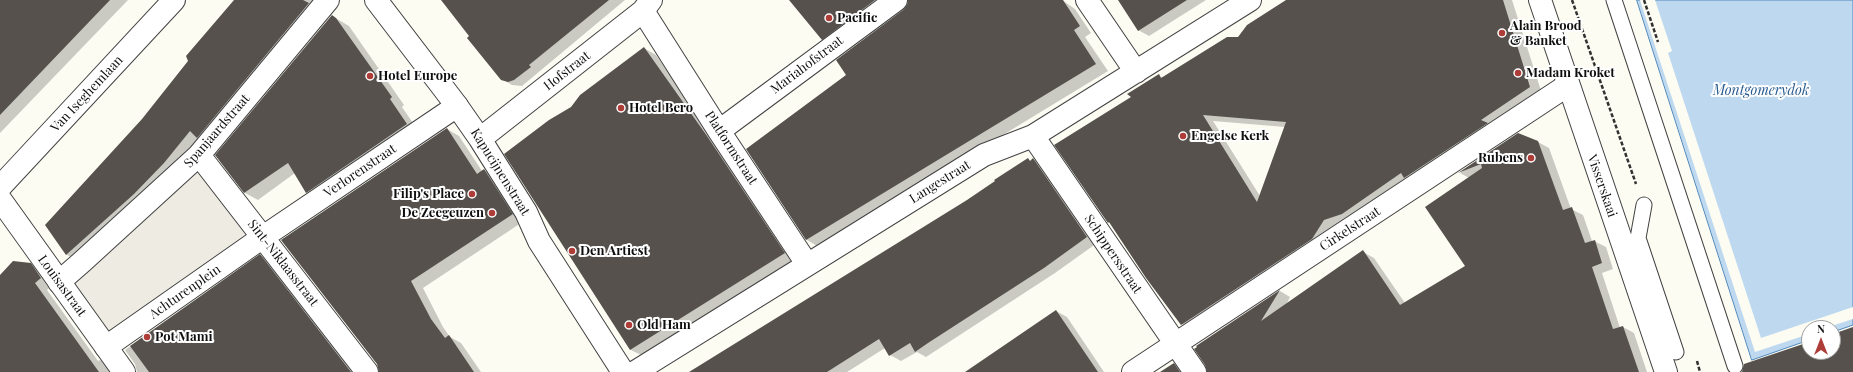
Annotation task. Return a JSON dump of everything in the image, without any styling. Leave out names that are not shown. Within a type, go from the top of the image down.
[{"type":"street","name":"Van Iseghemlaan","points":[[0,187],[174,0]]},
{"type":"street","name":"Spanjaardstraat","points":[[59,282],[84,261],[200,154],[328,0]]},
{"type":"street","name":"Kapucijnenstraat","points":[[376,0],[457,106],[480,139],[526,212],[539,242],[623,372]]},
{"type":"street","name":"Mariahofstraat","points":[[719,131],[896,0]]},
{"type":"street","points":[[1087,0],[1136,72]]},
{"type":"street","name":"Langestraat","points":[[635,372],[984,155],[1033,136],[1250,0]]},
{"type":"street","name":"Visserskaai","points":[[1540,0],[1666,372]]},
{"type":"street","name":"Platformstraat","points":[[647,6],[719,131],[807,264]]},
{"type":"street","name":"Hofstraat","points":[[480,139],[647,6]]},
{"type":"street","name":"Cirkelstraat","points":[[1133,372],[1568,85]]},
{"type":"street","name":"Verlorenstraat","points":[[263,237],[457,106]]},
{"type":"street","name":"Schippersstraat","points":[[1033,136],[1174,345],[1195,372]]},
{"type":"street","name":"Sint-Niklaasstraat","points":[[200,154],[367,372]]},
{"type":"street","name":"Louisastraat","points":[[0,199],[124,372]]},
{"type":"street","name":"Achturenplein","points":[[106,347],[263,237]]},
{"type":"lane","points":[[1614,0],[1735,366]]},
{"type":"lane","points":[[1644,205],[1638,238],[1676,352]]},
{"type":"path","points":[[1644,0],[1658,42]]},
{"type":"shaded area","points":[[199,155],[263,237],[106,347],[59,282]]},
{"type":"water","name":"Montgomerydok","points":[[1637,0],[1853,0],[1853,325],[1841,329],[1841,320],[1801,320],[1801,343],[1752,360]]},
{"type":"pier","name":"Montgomerydok","points":[[1640,0],[1655,0],[1672,51],[1668,53],[1761,338],[1801,325],[1801,337],[1755,352]]},
{"type":"pier","name":"Montgomerydok","points":[[1853,307],[1853,319],[1841,323],[1841,320],[1814,320]]},
{"type":"building","points":[[0,0],[110,0],[0,115]]},
{"type":"building","points":[[234,0],[303,0],[309,3],[197,138],[190,131],[164,163],[134,194],[66,255],[45,225],[142,119],[188,61],[186,56]]},
{"type":"building","points":[[441,0],[609,0],[529,65],[531,67],[514,80],[508,82],[501,80],[467,38],[469,36]]},
{"type":"building","name":"Pacific","points":[[789,0],[875,0],[822,40]]},
{"type":"building","points":[[908,0],[1063,0],[1080,26],[1074,30],[1096,64],[806,240],[746,149],[846,75],[836,60],[903,10],[907,5]]},
{"type":"building","points":[[1118,0],[1187,0],[1138,31]]},
{"type":"building","points":[[1286,0],[1503,0],[1530,87],[1481,120],[1488,123],[1404,178],[1401,173],[1342,214],[1324,220],[1312,239],[1181,325],[1146,278],[1109,222],[1108,223],[1054,145],[1131,97],[1127,94],[1159,74],[1161,78],[1227,37],[1238,37],[1247,25]],"holes":[[[1203,115],[1286,122],[1257,202]]]},
{"type":"building","points":[[332,15],[336,18],[392,97],[390,99],[407,124],[306,193],[288,163],[244,193],[215,155]]},
{"type":"building","points":[[644,47],[707,136],[785,253],[630,350],[504,154],[549,120],[571,107],[580,95]]},
{"type":"building","points":[[447,128],[477,174],[484,169],[513,214],[411,281],[431,319],[445,338],[449,335],[474,372],[379,372],[377,364],[281,240]]},
{"type":"building","points":[[1518,133],[1538,141],[1563,210],[1572,207],[1585,243],[1595,240],[1602,263],[1592,267],[1613,329],[1623,326],[1639,372],[1207,372],[1205,365],[1194,349],[1197,347],[1196,346],[1280,290],[1261,321],[1363,250],[1400,305],[1465,266],[1425,207],[1482,168],[1481,164],[1458,173]]},
{"type":"building","points":[[1028,158],[1030,161],[1033,158],[1087,237],[1044,268],[915,352],[910,343],[889,356],[879,339],[827,372],[689,372],[967,200]]},
{"type":"building","points":[[260,254],[351,372],[149,372],[130,346]]},
{"type":"building","points":[[13,261],[31,263],[41,278],[35,283],[99,372],[0,372],[0,275]]},
{"type":"building","points":[[1056,310],[1098,372],[965,372]]},
{"type":"building","points":[[1853,327],[1853,372],[1742,372],[1744,364],[1801,345],[1801,360],[1841,360],[1841,331]]},
{"type":"building","points":[[1174,363],[1180,372],[1160,372]]},
{"type":"place","name":"Pacific","points":[[829,18]]},
{"type":"place","name":"Alain Brood & Banket","points":[[1502,33]]},
{"type":"place","name":"Madam Kroket","points":[[1518,73]]},
{"type":"place","name":"Hotel Europe","points":[[370,76]]},
{"type":"place","name":"Hotel Bero","points":[[621,108]]},
{"type":"place","name":"Engelse Kerk","points":[[1183,136]]},
{"type":"place","name":"Rubens","points":[[1531,158]]},
{"type":"place","name":"Filip's Place","points":[[472,194]]},
{"type":"place","name":"De Zeegeuzen","points":[[492,213]]},
{"type":"place","name":"Den Artiest","points":[[572,251]]},
{"type":"place","name":"Old Ham","points":[[629,325]]},
{"type":"place","name":"Pot Mami","points":[[147,337]]}]
